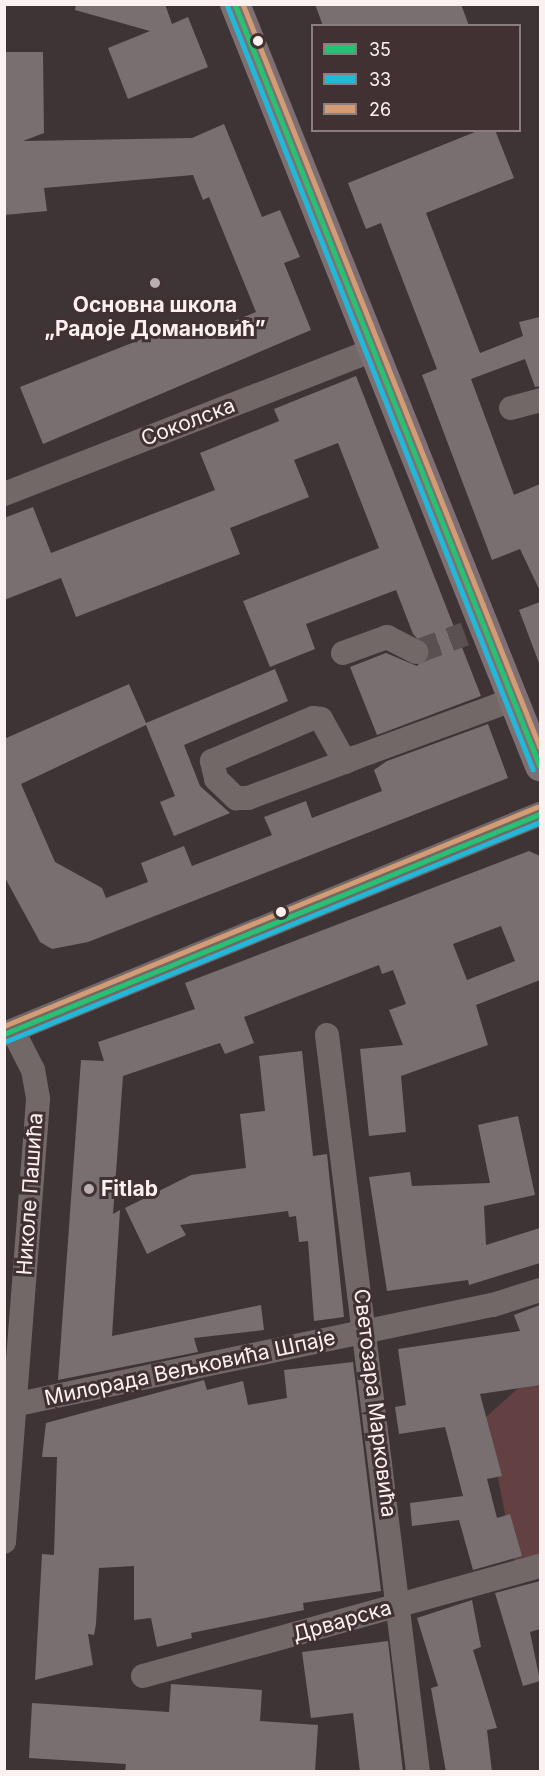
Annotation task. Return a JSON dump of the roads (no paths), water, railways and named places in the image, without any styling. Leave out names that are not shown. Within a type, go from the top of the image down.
[{"type":"main road","points":[[235,4],[371,351],[475,630],[515,699],[540,766]]},
{"type":"street","name":"Соколска","points":[[4,494],[371,351]]},
{"type":"street","points":[[511,408],[540,400]]},
{"type":"street","points":[[343,653],[387,637],[416,652]]},
{"type":"street","points":[[345,762],[321,719],[313,718],[212,761],[216,779],[236,798],[345,762],[515,699]]},
{"type":"street","points":[[9,1027],[540,814]]},
{"type":"street","name":"Николе Пашића","points":[[4,1542],[7,1469],[38,1098],[33,1070],[9,1027]]},
{"type":"street","name":"Светозара Марковића","points":[[327,1035],[400,1604],[418,1772]]},
{"type":"street","name":"Милорада Вељковића Шпаје","points":[[13,1405],[366,1332],[540,1290]]},
{"type":"street","name":"Дрварска","points":[[143,1676],[540,1566]]},
{"type":"tunnel","points":[[416,652],[465,634]]},
{"type":"place","name":"Основна школа „Радоје Домановић”","points":[[155,283]]},
{"type":"place","name":"Fitlab","points":[[89,1189]]}]
